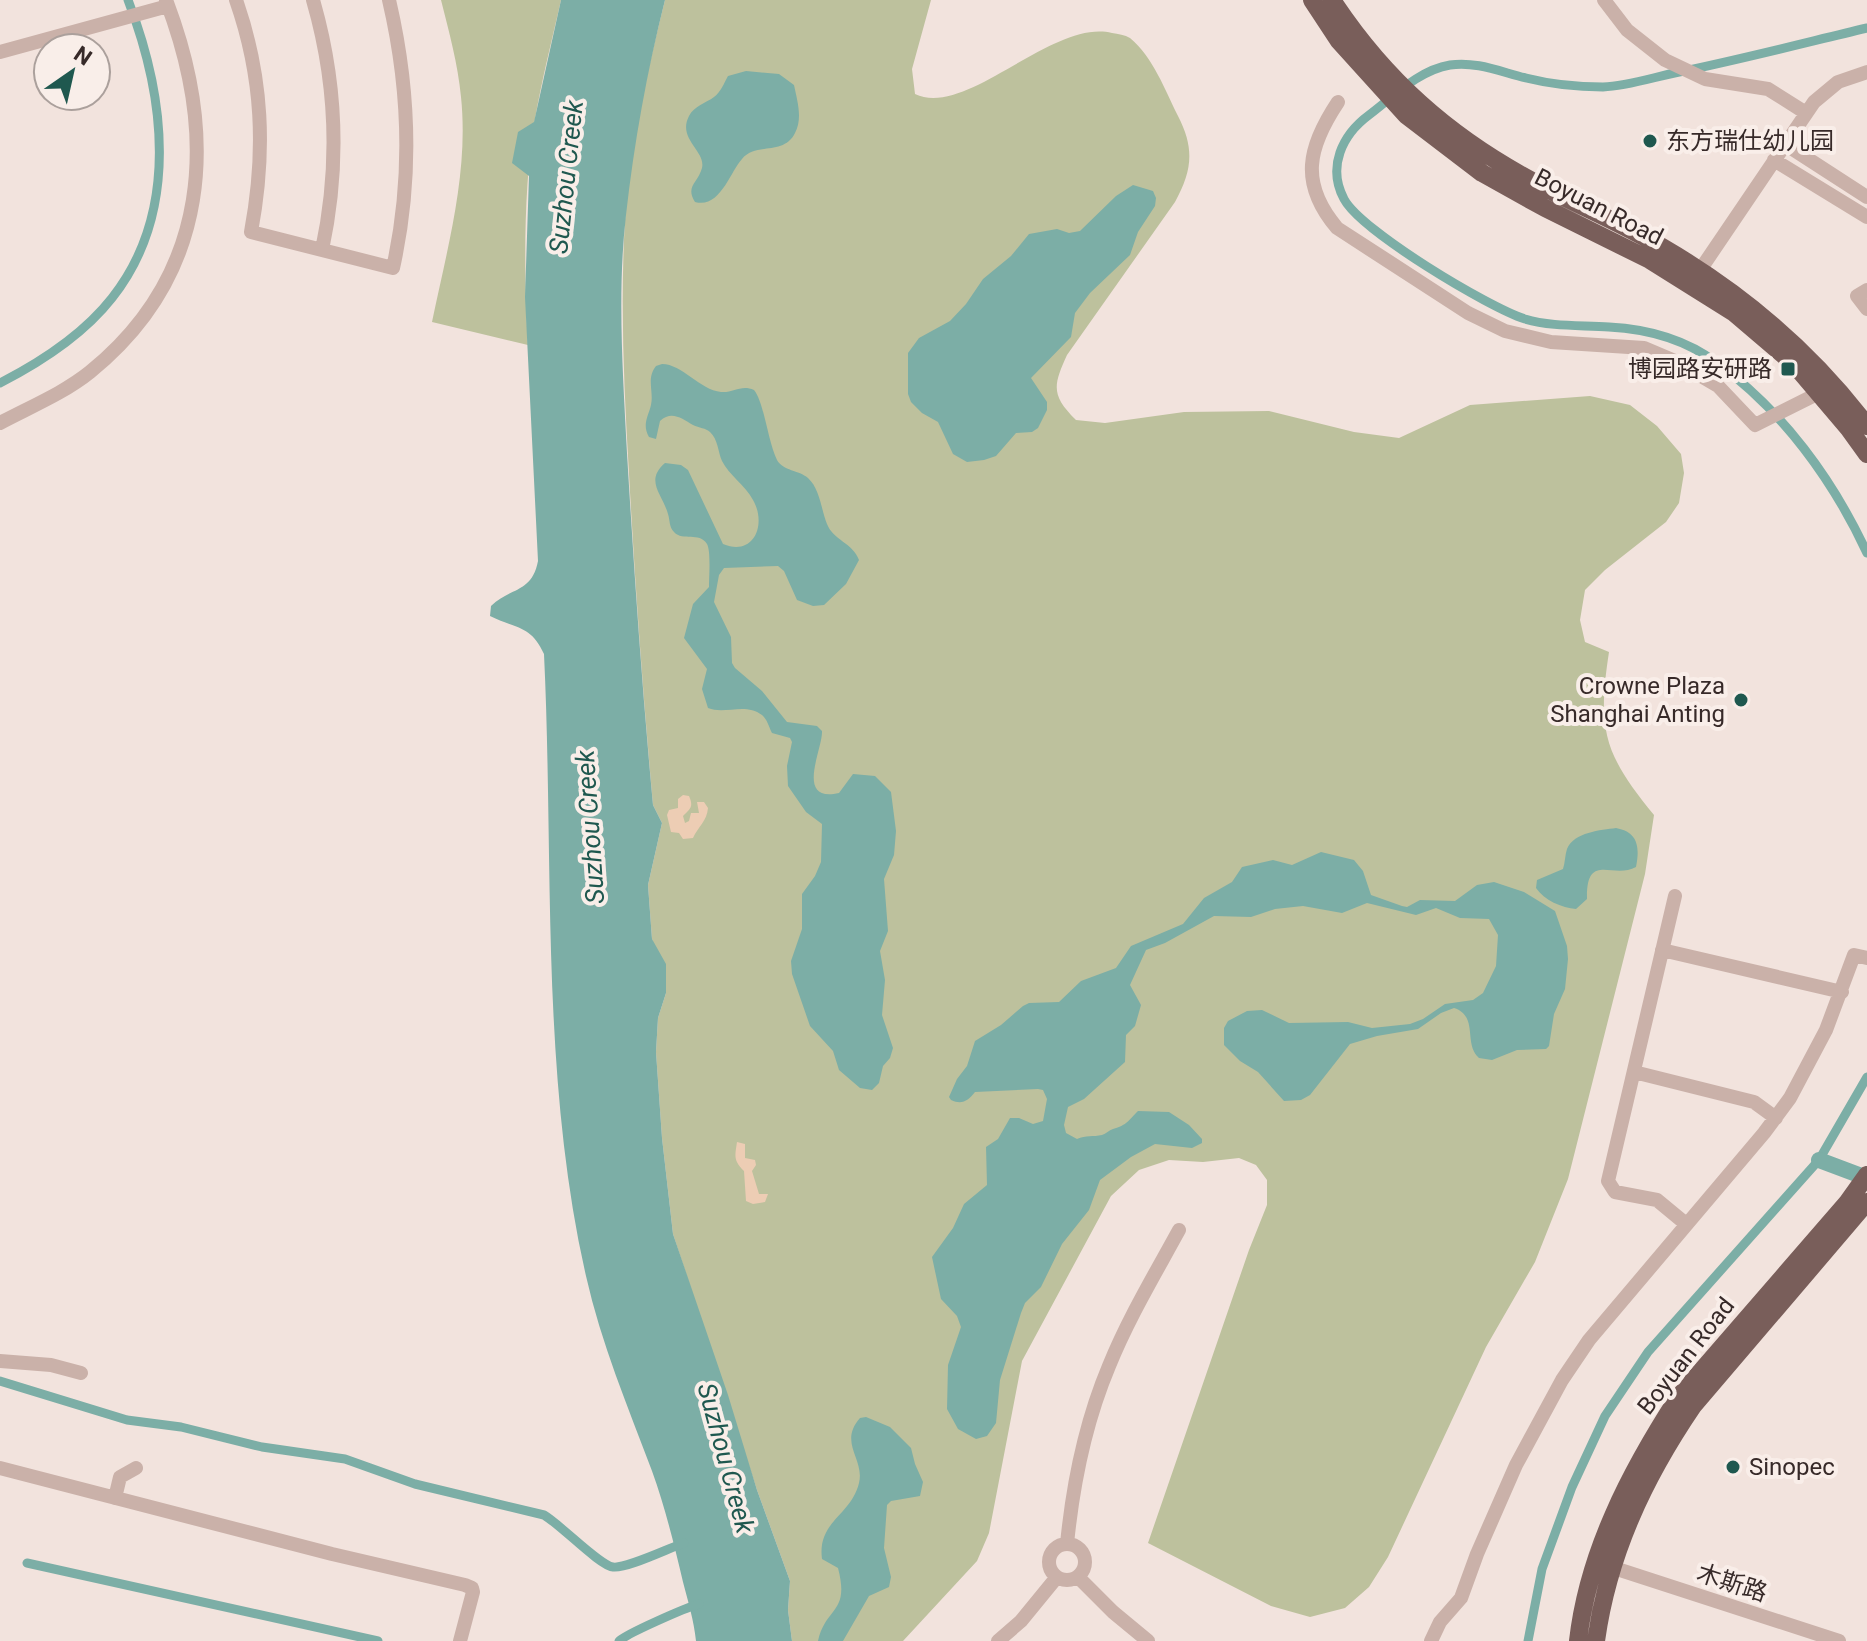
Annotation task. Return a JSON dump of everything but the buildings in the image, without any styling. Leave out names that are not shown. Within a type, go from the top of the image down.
[{"type":"main road","name":"Boyuan Road","points":[[1312,0],[1339,41],[1412,109],[1532,182],[1661,246],[1793,363],[1867,454]]},
{"type":"main road","name":"Boyuan Road","points":[[1332,0],[1383,80]]},
{"type":"main road","name":"Boyuan Road","points":[[1695,277],[1767,320],[1810,360],[1867,426]]},
{"type":"main road","name":"Boyuan Road","points":[[1596,1641],[1611,1567],[1644,1485],[1670,1439],[1693,1406],[1858,1205],[1867,1175]]},
{"type":"main road","name":"Boyuan Road","points":[[1578,1641],[1591,1578],[1604,1538],[1623,1492],[1658,1429],[1688,1387],[1858,1205]]},
{"type":"street","points":[[236,0],[260,99],[259,181],[251,232],[393,268],[406,193],[408,126],[405,81],[389,0]]},
{"type":"street","points":[[313,0],[326,50],[333,116],[334,183],[322,250]]},
{"type":"street","points":[[1604,0],[1627,30],[1665,60],[1691,74],[1768,89],[1806,113]]},
{"type":"street","points":[[0,52],[167,3],[185,58],[197,141],[196,189],[179,255],[158,297],[110,355],[68,387],[0,423]]},
{"type":"street","points":[[1695,277],[1806,113],[1832,86],[1867,72]]},
{"type":"street","points":[[1338,102],[1320,129],[1312,155],[1313,184],[1325,213],[1337,228],[1468,313],[1505,331],[1551,342],[1644,348],[1677,362],[1718,386],[1755,425],[1819,393]]},
{"type":"street","points":[[1785,144],[1867,197]]},
{"type":"street","points":[[1774,160],[1867,217]]},
{"type":"street","points":[[1867,290],[1857,296],[1867,309]]},
{"type":"street","points":[[1675,896],[1609,1173],[1610,1187],[1623,1194],[1657,1200],[1686,1224]]},
{"type":"street","points":[[1662,950],[1842,992]]},
{"type":"street","points":[[1431,1641],[1440,1622],[1461,1598],[1516,1465],[1562,1380],[1589,1340],[1776,1118],[1803,1076],[1842,992],[1854,955],[1867,958]]},
{"type":"street","points":[[1634,1072],[1754,1102],[1776,1118]]},
{"type":"street","points":[[1067,1544],[1079,1462],[1101,1384],[1118,1344],[1179,1230]]},
{"type":"street","points":[[0,1361],[51,1365],[81,1373]]},
{"type":"street","points":[[0,1468],[465,1585],[473,1592],[460,1641]]},
{"type":"street","points":[[115,1498],[120,1477],[136,1468]]},
{"type":"street","points":[[1067,1544],[1083,1554],[1085,1564],[1078,1577],[1065,1580],[1051,1570],[1049,1557],[1058,1546],[1067,1544]]},
{"type":"street","name":"木斯路","points":[[1611,1567],[1839,1641]]},
{"type":"street","points":[[998,1641],[1021,1621],[1057,1577]]},
{"type":"street","points":[[1078,1577],[1148,1641]]},
{"type":"green space","points":[[441,0],[561,0],[538,104],[528,173],[525,261],[528,345],[432,322],[455,211],[463,125],[460,85]]},
{"type":"green space","points":[[665,0],[931,0],[912,69],[915,94],[936,98],[959,93],[1037,52],[1089,32],[1124,35],[1138,46],[1158,74],[1183,128],[1189,150],[1188,170],[1175,202],[1067,355],[1057,390],[1062,404],[1076,420],[1105,423],[1184,412],[1269,411],[1354,432],[1399,438],[1470,405],[1590,396],[1630,405],[1657,426],[1681,454],[1684,473],[1679,503],[1666,522],[1605,570],[1585,590],[1580,620],[1585,642],[1609,652],[1604,702],[1608,740],[1624,775],[1654,815],[1645,874],[1568,1179],[1535,1262],[1486,1347],[1388,1557],[1369,1587],[1345,1608],[1310,1617],[1271,1606],[1148,1543],[1267,1205],[1267,1180],[1256,1165],[1239,1158],[1203,1162],[1169,1160],[1139,1170],[1111,1196],[1022,1361],[989,1533],[977,1561],[903,1641],[792,1641],[788,1610],[790,1581],[673,1234],[662,1138],[656,1052],[658,1018],[666,993],[652,939],[648,885],[662,823],[653,805],[640,640],[623,347],[623,283],[625,220],[635,137]]},
{"type":"sand","points":[[683,795],[689,796],[691,803],[683,816],[685,823],[689,821],[691,813],[699,813],[697,802],[704,802],[708,808],[693,838],[683,839],[679,833],[671,832],[667,815],[669,810],[678,808],[678,799]]},
{"type":"sand","points":[[737,1142],[745,1144],[745,1158],[755,1160],[752,1171],[759,1194],[768,1194],[765,1202],[753,1204],[746,1201],[744,1171],[736,1158]]},
{"type":"water","name":"Suzhou Creek","points":[[561,0],[665,0],[633,161],[623,244],[621,304],[627,453],[642,673],[653,805],[662,823],[648,885],[652,939],[666,964],[666,993],[658,1018],[656,1052],[662,1138],[673,1234],[790,1581],[788,1610],[792,1641],[696,1641],[661,1498],[599,1326],[571,1199],[555,1045],[544,654],[528,633],[490,616],[491,606],[531,579],[538,561],[525,297],[529,176],[512,163],[518,132],[534,122]]},
{"type":"water","points":[[746,71],[779,74],[794,85],[799,109],[795,133],[784,144],[748,154],[718,195],[704,203],[695,202],[691,192],[702,162],[687,131],[689,116],[716,95],[728,76]]},
{"type":"water","points":[[1133,185],[1153,191],[1155,206],[1138,232],[1130,255],[1090,293],[1075,313],[1071,337],[1031,378],[1047,402],[1047,410],[1038,428],[1032,432],[1016,433],[996,456],[984,460],[967,462],[953,454],[938,422],[911,402],[908,394],[908,353],[919,338],[950,321],[983,279],[1011,256],[1029,234],[1057,229],[1069,233],[1080,231],[1116,196]]},
{"type":"water","points":[[662,364],[677,368],[713,390],[754,390],[761,403],[777,460],[812,483],[830,529],[852,549],[859,560],[846,584],[824,605],[813,606],[797,600],[784,571],[778,566],[724,568],[719,575],[714,602],[731,637],[735,668],[762,691],[787,722],[817,726],[822,731],[814,772],[818,790],[825,794],[839,793],[853,774],[875,776],[891,792],[896,831],[894,855],[884,879],[888,931],[880,951],[885,980],[882,1015],[893,1048],[883,1066],[879,1083],[872,1090],[860,1088],[839,1070],[833,1051],[810,1026],[792,974],[791,961],[802,929],[802,894],[821,862],[822,824],[806,812],[788,786],[787,766],[792,742],[790,738],[772,733],[762,715],[755,711],[708,708],[702,689],[707,669],[684,638],[693,604],[709,587],[709,552],[704,540],[678,535],[672,530],[655,482],[659,470],[665,463],[681,465],[688,470],[723,544],[734,547],[750,542],[755,536],[759,519],[753,500],[725,466],[715,438],[708,431],[669,416],[660,421],[656,439],[649,437],[646,425],[652,400],[651,376],[656,366]]},
{"type":"water","points":[[1616,828],[1629,833],[1636,842],[1636,867],[1596,871],[1588,884],[1587,899],[1576,909],[1554,903],[1536,888],[1537,880],[1563,869],[1570,843],[1588,833]]},
{"type":"water","points":[[1321,852],[1354,860],[1363,871],[1371,895],[1402,906],[1407,907],[1420,900],[1455,901],[1477,885],[1494,882],[1524,892],[1555,911],[1567,946],[1568,959],[1565,989],[1554,1014],[1549,1046],[1546,1049],[1517,1050],[1492,1060],[1479,1058],[1474,1052],[1466,1017],[1454,1008],[1418,1029],[1350,1044],[1310,1095],[1301,1100],[1284,1101],[1258,1072],[1240,1061],[1224,1045],[1224,1028],[1228,1021],[1247,1011],[1262,1010],[1289,1023],[1348,1022],[1372,1028],[1410,1024],[1445,1004],[1473,1000],[1483,993],[1496,966],[1498,935],[1489,919],[1460,918],[1436,908],[1416,915],[1367,903],[1342,913],[1303,906],[1275,909],[1251,917],[1214,916],[1146,950],[1130,985],[1141,1005],[1135,1026],[1126,1035],[1125,1062],[1084,1099],[1068,1107],[1064,1125],[1066,1133],[1077,1139],[1102,1135],[1124,1124],[1138,1111],[1169,1112],[1189,1125],[1202,1143],[1192,1148],[1155,1144],[1100,1180],[1089,1210],[1062,1244],[1041,1287],[1025,1303],[1000,1380],[996,1423],[987,1436],[976,1439],[958,1429],[947,1409],[948,1365],[961,1327],[957,1316],[941,1299],[932,1257],[953,1228],[964,1204],[987,1185],[986,1147],[998,1139],[1010,1118],[1033,1124],[1043,1121],[1047,1099],[1043,1090],[1038,1089],[975,1092],[964,1101],[951,1100],[949,1097],[967,1066],[975,1041],[1023,1006],[1059,1002],[1081,981],[1116,968],[1131,946],[1183,924],[1204,898],[1232,882],[1242,867],[1273,860],[1292,865]]},
{"type":"water","points":[[866,1417],[890,1427],[911,1448],[923,1482],[920,1496],[891,1501],[887,1505],[884,1548],[891,1577],[889,1587],[869,1596],[843,1641],[818,1641],[841,1594],[838,1568],[822,1559],[822,1546],[829,1527],[849,1503],[859,1483],[859,1466],[851,1435],[860,1418]]},
{"type":"waterway","points":[[0,383],[60,346],[101,311],[134,264],[148,229],[157,191],[157,114],[151,75],[128,0]]},
{"type":"waterway","points":[[1867,28],[1726,62],[1603,87],[1554,83],[1469,64],[1450,65],[1428,72],[1407,85],[1359,123],[1345,142],[1337,164],[1339,187],[1355,213],[1399,248],[1484,300],[1525,319],[1652,333],[1679,342],[1717,363],[1764,403],[1804,449],[1838,499],[1867,553]]},
{"type":"waterway","points":[[1528,1641],[1542,1569],[1572,1487],[1605,1416],[1648,1352],[1819,1160],[1867,1077]]},
{"type":"waterway","points":[[1819,1160],[1867,1178]]},
{"type":"waterway","points":[[0,1381],[127,1420],[181,1427],[262,1447],[345,1459],[415,1484],[544,1515],[599,1560],[613,1567],[637,1562],[684,1543]]},
{"type":"waterway","points":[[27,1563],[378,1641]]},
{"type":"waterway","points":[[619,1641],[699,1604]]},
{"type":"place","name":"东方瑞仕幼儿园","points":[[1650,141]]},
{"type":"place","name":"博园路安研路","points":[[1788,369]]},
{"type":"place","name":"Crowne Plaza Shanghai Anting","points":[[1741,700]]},
{"type":"place","name":"Sinopec","points":[[1733,1467]]}]
